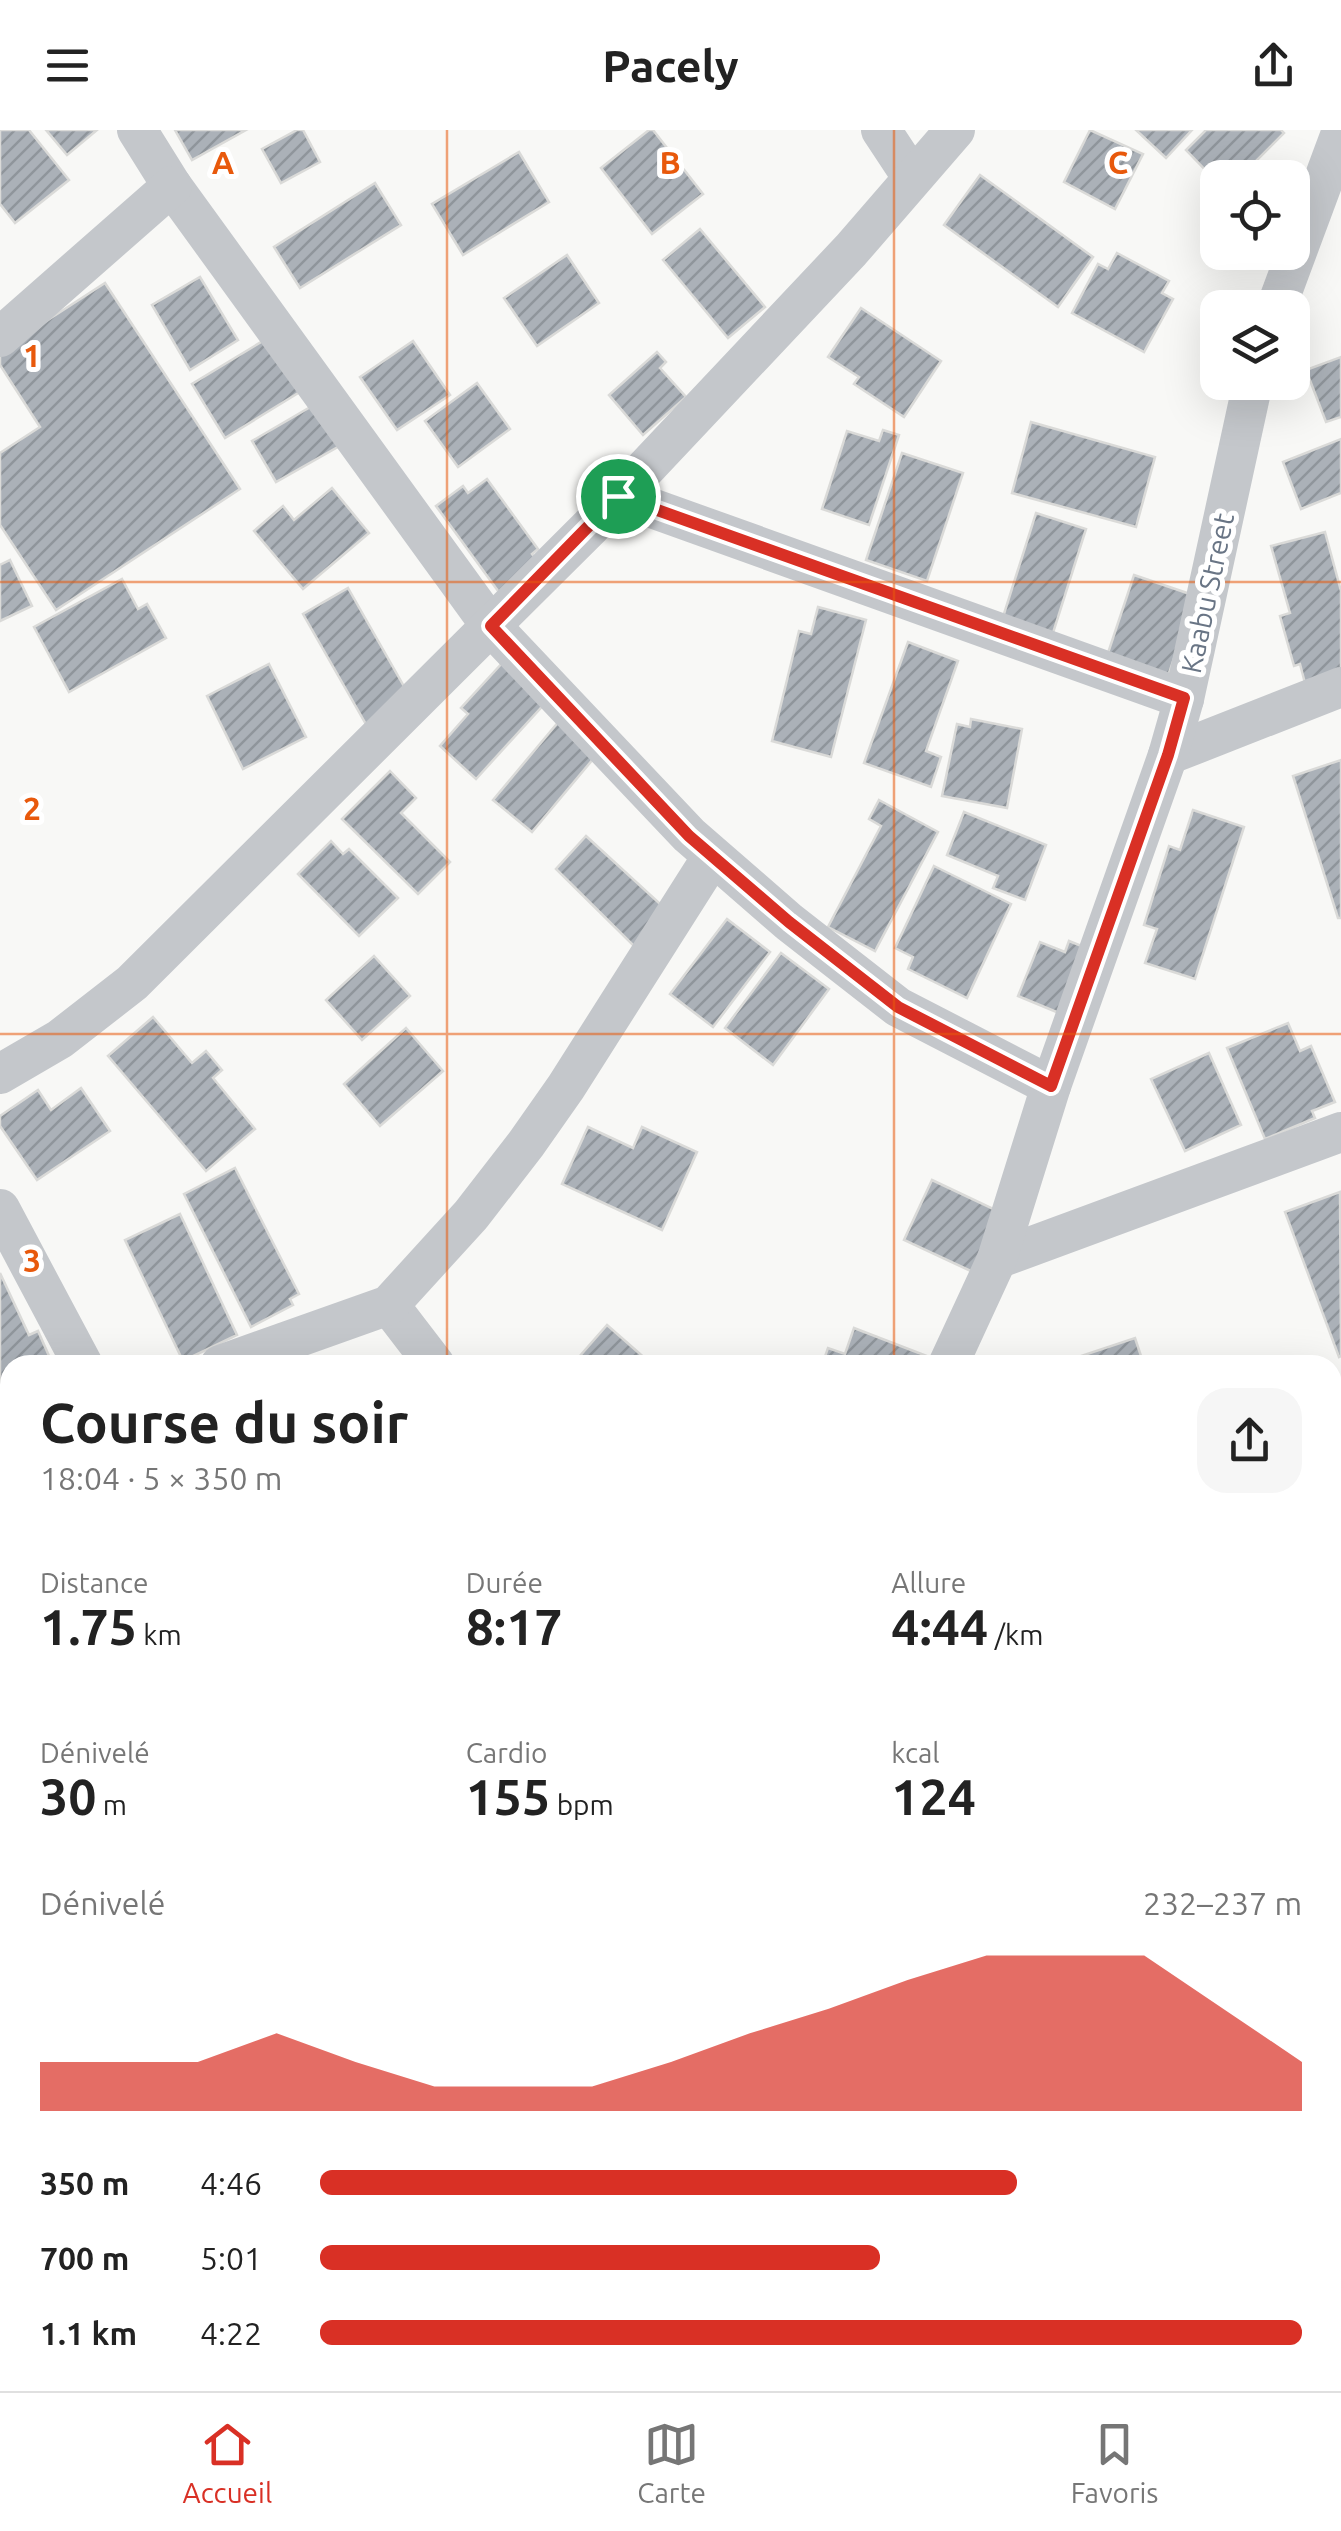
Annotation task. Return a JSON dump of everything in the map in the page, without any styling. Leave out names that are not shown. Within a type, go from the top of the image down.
[{"type":"street","points":[[136,130],[172,186],[491,626],[712,856],[789,922],[898,1007],[1051,1086]]},
{"type":"street","points":[[881,130],[912,177]]},
{"type":"street","points":[[0,1074],[60,1039],[132,983],[618,496],[851,250],[955,130]]},
{"type":"street","points":[[1283,290],[1341,132]]},
{"type":"street","points":[[0,337],[172,186]]},
{"type":"street","name":"Kaabu Street","points":[[953,1355],[996,1259],[1051,1086],[1168,755],[1249,400]]},
{"type":"street","points":[[618,496],[1184,698]]},
{"type":"street","points":[[1168,755],[1341,687]]},
{"type":"street","points":[[248,1355],[389,1305],[472,1215],[536,1130],[712,856]]},
{"type":"street","points":[[996,1259],[1341,1132]]},
{"type":"street","points":[[0,1209],[78,1355]]},
{"type":"street","points":[[389,1305],[427,1355]]},
{"type":"building","points":[[0,130],[29,130],[69,180],[15,223],[0,204]]},
{"type":"building","points":[[46,130],[97,130],[67,155]]},
{"type":"building","points":[[175,130],[246,130],[192,160]]},
{"type":"building","points":[[303,130],[320,162],[281,183],[262,149]]},
{"type":"building","points":[[653,130],[703,194],[652,234],[601,168]]},
{"type":"building","points":[[1090,130],[1143,154],[1115,209],[1064,182]]},
{"type":"building","points":[[1136,130],[1192,130],[1166,158]]},
{"type":"building","points":[[1206,130],[1284,133],[1257,160],[1200,160],[1200,164],[1186,150]]},
{"type":"building","points":[[519,152],[549,202],[463,255],[432,204]]},
{"type":"building","points":[[980,175],[1093,257],[1058,307],[944,225]]},
{"type":"building","points":[[375,183],[401,225],[300,288],[274,247]]},
{"type":"building","points":[[700,229],[765,307],[728,338],[663,260]]},
{"type":"building","points":[[1117,253],[1169,281],[1162,293],[1173,299],[1144,352],[1072,313],[1098,264],[1108,269]]},
{"type":"building","points":[[567,255],[599,303],[537,346],[504,298]]},
{"type":"building","points":[[200,277],[238,340],[190,370],[152,305]]},
{"type":"building","points":[[105,283],[240,489],[56,610],[0,525],[0,453],[40,427],[0,365],[0,351]]},
{"type":"building","points":[[861,308],[941,361],[904,417],[854,384],[859,377],[828,357]]},
{"type":"building","points":[[271,336],[303,390],[225,438],[192,384]]},
{"type":"building","points":[[413,341],[450,395],[397,430],[360,377]]},
{"type":"building","points":[[657,352],[666,362],[660,368],[686,397],[643,435],[609,395]]},
{"type":"building","points":[[1341,357],[1341,417],[1326,422],[1310,380],[1310,369]]},
{"type":"building","points":[[477,383],[510,429],[458,467],[425,421]]},
{"type":"building","points":[[319,402],[343,444],[276,482],[252,441]]},
{"type":"building","points":[[1031,422],[1155,457],[1136,527],[1012,493]]},
{"type":"building","points":[[883,430],[899,435],[869,525],[822,509],[847,431],[879,441]]},
{"type":"building","points":[[1341,439],[1341,493],[1301,509],[1283,462]]},
{"type":"building","points":[[902,453],[963,473],[927,581],[866,560]]},
{"type":"building","points":[[487,479],[538,549],[532,554],[541,566],[501,595],[436,506],[463,486],[468,493]]},
{"type":"building","points":[[332,488],[369,533],[303,589],[254,531],[283,506],[294,520]]},
{"type":"building","points":[[1036,513],[1086,529],[1053,633],[1003,617]]},
{"type":"building","points":[[1325,532],[1341,591],[1341,678],[1306,687],[1300,664],[1294,666],[1280,616],[1290,613],[1271,546]]},
{"type":"building","points":[[10,560],[32,606],[0,621],[0,565]]},
{"type":"building","points":[[1134,575],[1190,594],[1189,615],[1168,676],[1107,656]]},
{"type":"building","points":[[122,579],[138,609],[147,604],[166,638],[69,692],[34,627]]},
{"type":"building","points":[[348,588],[406,690],[367,726],[303,614]]},
{"type":"building","points":[[818,607],[866,620],[831,757],[772,741],[799,631],[811,634]]},
{"type":"building","points":[[908,642],[958,661],[926,751],[941,757],[931,787],[864,763]]},
{"type":"building","points":[[505,660],[548,700],[476,779],[440,746],[468,714],[461,708]]},
{"type":"building","points":[[269,664],[306,737],[243,769],[207,696]]},
{"type":"building","points":[[971,719],[1022,729],[1007,808],[942,796],[957,724],[970,727]]},
{"type":"building","points":[[560,720],[599,752],[532,832],[493,800]]},
{"type":"building","points":[[1341,760],[1341,918],[1338,918],[1293,776]]},
{"type":"building","points":[[390,771],[416,798],[401,813],[450,862],[418,894],[342,819]]},
{"type":"building","points":[[879,800],[938,832],[875,951],[828,927],[881,826],[869,819]]},
{"type":"building","points":[[1193,810],[1244,827],[1195,979],[1145,963],[1157,929],[1144,925],[1169,846],[1180,850]]},
{"type":"building","points":[[964,812],[1046,845],[1025,900],[993,888],[998,876],[947,855]]},
{"type":"building","points":[[586,836],[670,913],[637,949],[556,869]]},
{"type":"building","points":[[331,841],[343,854],[349,849],[398,898],[359,936],[298,874]]},
{"type":"building","points":[[934,866],[1011,904],[967,998],[908,969],[913,957],[895,948]]},
{"type":"building","points":[[727,919],[770,952],[713,1027],[670,994]]},
{"type":"building","points":[[1069,941],[1084,947],[1059,1013],[1018,996],[1040,942],[1065,952]]},
{"type":"building","points":[[781,953],[829,989],[773,1065],[725,1028]]},
{"type":"building","points":[[374,956],[410,996],[362,1040],[326,1000]]},
{"type":"building","points":[[153,1017],[192,1063],[206,1051],[222,1070],[213,1078],[255,1129],[206,1171],[108,1056]]},
{"type":"building","points":[[1288,1023],[1300,1051],[1311,1046],[1335,1102],[1312,1111],[1315,1118],[1265,1139],[1227,1048]]},
{"type":"building","points":[[406,1028],[443,1071],[380,1126],[344,1084]]},
{"type":"building","points":[[1209,1053],[1241,1125],[1185,1151],[1151,1079]]},
{"type":"building","points":[[81,1088],[110,1131],[37,1180],[0,1126],[0,1116],[38,1090],[51,1110]]},
{"type":"building","points":[[588,1127],[633,1148],[642,1127],[697,1152],[662,1230],[562,1184]]},
{"type":"building","points":[[235,1168],[299,1294],[290,1299],[293,1305],[251,1327],[184,1194]]},
{"type":"building","points":[[932,1180],[1002,1213],[975,1273],[904,1240]]},
{"type":"building","points":[[1340,1192],[1341,1355],[1338,1355],[1285,1212]]},
{"type":"building","points":[[180,1214],[237,1335],[195,1355],[180,1355],[125,1240]]},
{"type":"building","points":[[0,1273],[29,1335],[38,1331],[49,1355],[0,1355]]},
{"type":"building","points":[[607,1325],[641,1355],[581,1355]]},
{"type":"building","points":[[854,1328],[924,1355],[826,1355],[828,1348],[845,1354]]},
{"type":"building","points":[[1135,1338],[1141,1355],[1084,1355]]},
{"type":"route","points":[[618,496],[1184,698],[1168,755],[1051,1086],[898,1007],[789,922],[689,836],[491,626],[618,496]]}]
